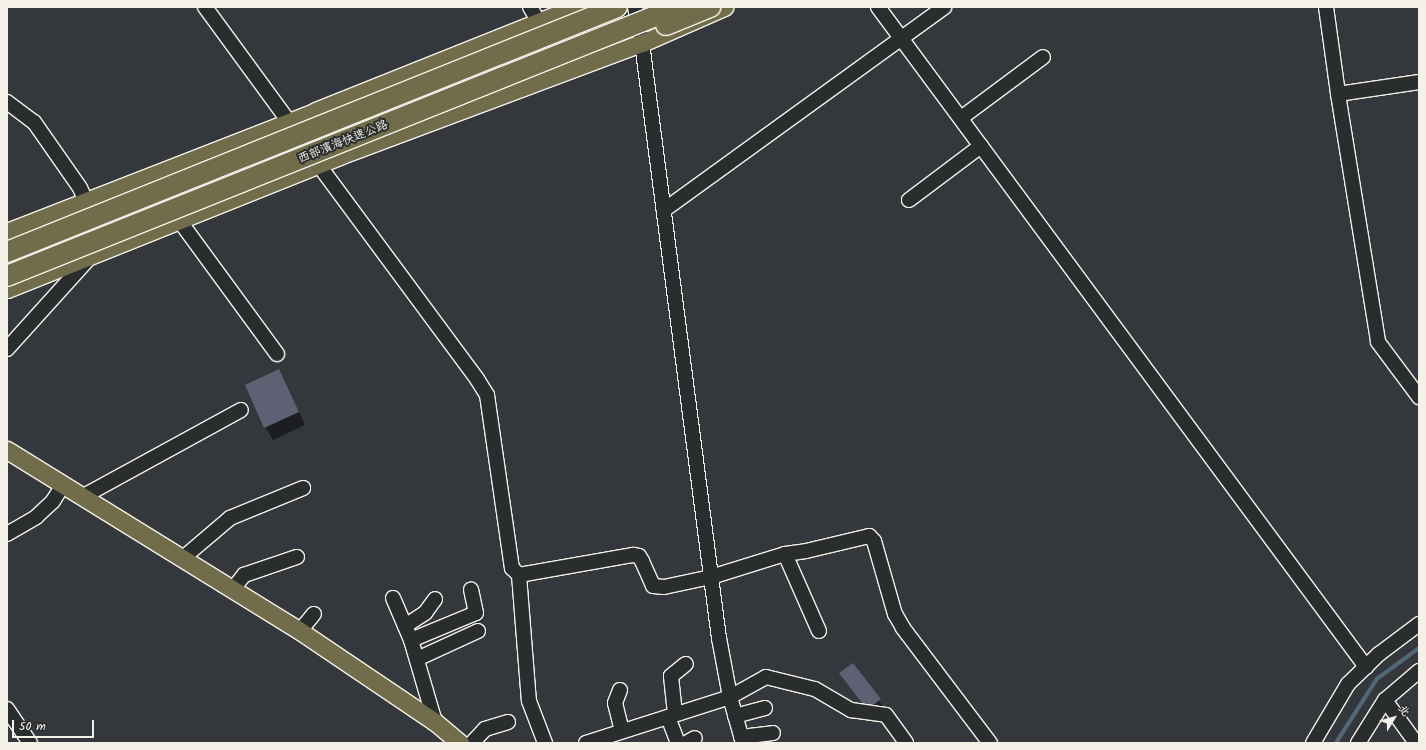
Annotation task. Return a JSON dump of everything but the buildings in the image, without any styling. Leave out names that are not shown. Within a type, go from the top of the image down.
[{"type":"highway","points":[[316,113],[581,7]]},
{"type":"highway","name":"西部濱海快速公路","points":[[7,252],[617,7]]},
{"type":"highway","name":"西部濱海快速公路","points":[[7,276],[678,7]]},
{"type":"highway","points":[[339,156],[710,7]]},
{"type":"main road","points":[[7,232],[316,113],[533,12],[560,7]]},
{"type":"main road","points":[[7,257],[261,157],[331,114],[602,7]]},
{"type":"main road","points":[[7,289],[640,37],[695,7]]},
{"type":"main road","points":[[7,271],[146,226],[640,37],[724,7]]},
{"type":"main road","points":[[7,450],[300,631],[435,722],[460,743]]},
{"type":"street","points":[[205,7],[290,122]]},
{"type":"street","points":[[635,7],[664,210],[718,638],[730,697],[742,740],[773,733]]},
{"type":"street","points":[[878,7],[1366,667]]},
{"type":"street","points":[[664,210],[902,39],[944,7]]},
{"type":"street","points":[[1326,7],[1338,94],[1378,342],[1419,398]]},
{"type":"street","points":[[961,118],[1043,57]]},
{"type":"street","points":[[1338,94],[1419,82]]},
{"type":"street","points":[[7,102],[34,122],[80,188],[86,201]]},
{"type":"street","points":[[909,200],[982,146]]},
{"type":"street","points":[[318,164],[477,380],[486,395],[512,568],[519,575],[529,701],[545,743]]},
{"type":"street","points":[[179,220],[277,354]]},
{"type":"street","points":[[7,349],[92,255]]},
{"type":"street","points":[[82,497],[241,410]]},
{"type":"street","points":[[7,534],[36,517],[53,502],[63,485]]},
{"type":"street","points":[[183,558],[230,518],[303,488]]},
{"type":"street","points":[[519,575],[633,555],[639,556],[653,586],[659,588],[711,577],[785,554],[806,551],[869,536],[874,541],[896,614],[904,628],[990,743]]},
{"type":"street","points":[[785,554],[820,631]]},
{"type":"street","points":[[233,589],[244,575],[297,556]]},
{"type":"street","points":[[411,640],[476,612],[471,590]]},
{"type":"street","points":[[394,598],[411,640],[435,722]]},
{"type":"street","points":[[405,626],[424,613],[435,599]]},
{"type":"street","points":[[300,631],[314,614]]},
{"type":"street","points":[[1313,743],[1348,684],[1380,654],[1419,624]]},
{"type":"street","points":[[417,659],[478,631]]},
{"type":"street","points":[[678,743],[672,716],[672,676],[686,664]]},
{"type":"street","points":[[1358,743],[1385,700],[1419,671]]},
{"type":"street","points":[[586,743],[730,697],[766,677],[815,689],[851,710],[886,715],[906,743]]},
{"type":"street","points":[[620,690],[615,704],[622,731]]},
{"type":"street","points":[[1385,700],[1416,743]]},
{"type":"street","points":[[735,716],[765,708]]},
{"type":"street","points":[[7,709],[30,743]]},
{"type":"street","points":[[472,743],[485,729],[508,722]]},
{"type":"waterway","points":[[1336,743],[1377,679],[1419,648]]}]
